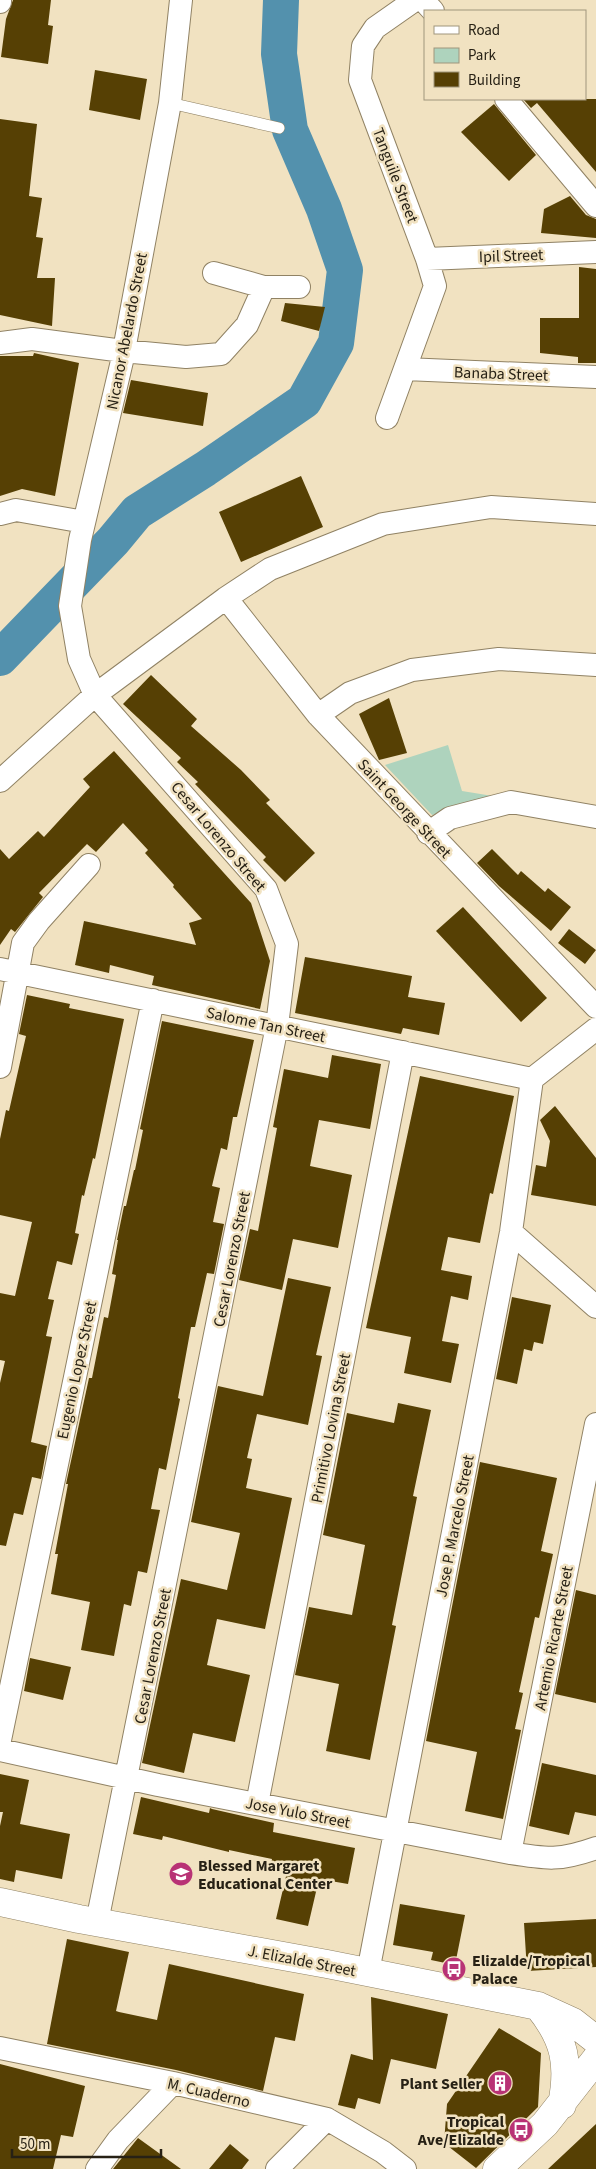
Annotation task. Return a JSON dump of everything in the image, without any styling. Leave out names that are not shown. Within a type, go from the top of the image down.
[{"type":"street","name":"Nicanor Abelardo Street","points":[[79,659],[70,606],[75,572],[84,522],[123,351],[170,103],[181,0]]},
{"type":"street","name":"Tanguile Street","points":[[387,418],[435,286],[427,259],[360,80],[363,46],[375,28],[416,0]]},
{"type":"street","points":[[423,0],[432,10]]},
{"type":"street","points":[[507,100],[596,206]]},
{"type":"street","name":"Ipil Street","points":[[427,259],[596,252]]},
{"type":"street","points":[[214,273],[264,286],[299,287]]},
{"type":"street","points":[[0,343],[32,339],[186,357],[221,354],[247,325],[264,286]]},
{"type":"street","name":"Banaba Street","points":[[405,369],[596,377]]},
{"type":"street","points":[[0,782],[94,696],[226,598],[270,569],[383,524],[491,507],[596,514]]},
{"type":"street","points":[[0,514],[16,510],[84,522]]},
{"type":"street","name":"Saint George Street","points":[[226,598],[318,715],[428,833],[596,1007]]},
{"type":"street","name":"Cesar Lorenzo Street","points":[[79,659],[94,696],[266,889],[287,944],[277,1026],[97,1922]]},
{"type":"street","points":[[318,715],[350,693],[412,670],[499,659],[596,665]]},
{"type":"street","points":[[428,833],[450,818],[511,802],[596,817]]},
{"type":"street","points":[[0,1067],[9,971],[38,921],[89,865]]},
{"type":"street","name":"Salome Tan Street","points":[[9,971],[532,1079]]},
{"type":"street","name":"Eugenio Lopez Street","points":[[0,1740],[152,1000]]},
{"type":"street","points":[[532,1079],[596,1029]]},
{"type":"street","name":"Primitivo Lovina Street","points":[[257,1804],[403,1052]]},
{"type":"street","name":"Jose P. Marcelo Street","points":[[368,1972],[511,1232],[532,1079]]},
{"type":"street","points":[[511,1232],[596,1308]]},
{"type":"street","name":"Artemio Ricarte Street","points":[[510,1853],[596,1424]]},
{"type":"street","name":"Jose Yulo Street","points":[[0,1750],[127,1778],[510,1853],[548,1859],[575,1856],[596,1848]]},
{"type":"street","name":"J. Elizalde Street","points":[[0,1902],[538,2006],[573,2022],[596,2040]]},
{"type":"street","points":[[538,2006],[554,2029],[566,2060],[566,2079],[562,2105]]},
{"type":"street","name":"M. Cuaderno","points":[[0,2048],[173,2083],[328,2119],[383,2152],[405,2169]]},
{"type":"street","points":[[497,2169],[545,2124],[562,2105],[596,2059]]},
{"type":"street","points":[[97,2169],[118,2140],[173,2083]]},
{"type":"street","points":[[277,2169],[328,2119]]},
{"type":"lane","points":[[170,103],[279,128]]},
{"type":"green space","points":[[448,745],[462,791],[499,797],[432,815],[385,765]]},
{"type":"building","points":[[13,0],[51,0],[48,25],[53,26],[48,64],[1,57],[6,19]]},
{"type":"building","points":[[95,70],[147,79],[140,120],[89,110]]},
{"type":"building","points":[[596,99],[596,172],[537,103],[531,108],[524,100]]},
{"type":"building","points":[[494,104],[536,155],[509,181],[461,132]]},
{"type":"building","points":[[0,119],[37,124],[29,196],[42,198],[36,237],[43,238],[37,278],[55,278],[52,326],[0,315]]},
{"type":"building","points":[[570,196],[586,215],[596,219],[596,238],[541,233],[544,209]]},
{"type":"building","points":[[579,267],[596,269],[596,363],[578,363],[578,357],[540,353],[540,318],[579,318]]},
{"type":"building","points":[[285,303],[325,307],[319,331],[281,321]]},
{"type":"building","points":[[34,353],[79,363],[55,496],[22,489],[0,496],[0,356],[33,356]]},
{"type":"building","points":[[131,380],[208,393],[203,426],[123,413]]},
{"type":"building","points":[[301,476],[323,527],[241,562],[219,512]]},
{"type":"building","points":[[151,675],[197,719],[191,726],[241,770],[270,800],[266,803],[315,853],[285,882],[263,860],[266,857],[195,784],[198,782],[177,762],[181,758],[123,704]]},
{"type":"building","points":[[389,698],[407,753],[379,760],[359,714]]},
{"type":"building","points":[[114,751],[251,903],[270,961],[260,1009],[152,985],[154,976],[110,965],[109,973],[75,965],[84,921],[196,945],[189,923],[202,919],[145,853],[148,850],[123,823],[96,852],[87,844],[39,893],[43,897],[15,932],[11,929],[0,945],[0,849],[9,859],[38,831],[44,837],[90,787],[83,779]]},
{"type":"building","points":[[492,849],[518,875],[521,871],[545,892],[548,888],[571,907],[551,931],[499,886],[477,863]]},
{"type":"building","points":[[463,907],[547,998],[521,1022],[436,931]]},
{"type":"building","points":[[569,929],[596,950],[585,964],[558,943]]},
{"type":"building","points":[[305,957],[412,976],[408,997],[445,1003],[439,1035],[403,1028],[401,1034],[295,1013]]},
{"type":"building","points":[[27,995],[70,1004],[69,1008],[124,1019],[95,1159],[93,1158],[84,1196],[82,1195],[75,1233],[79,1234],[72,1265],[57,1261],[48,1299],[54,1300],[46,1336],[52,1337],[31,1442],[47,1446],[41,1479],[32,1477],[23,1515],[14,1513],[6,1546],[0,1545],[0,1383],[5,1361],[0,1360],[0,1293],[15,1296],[32,1222],[0,1215],[0,1139],[6,1110],[9,1111],[26,1036],[19,1034]]},
{"type":"building","points":[[162,1021],[254,1040],[237,1117],[233,1117],[227,1150],[221,1148],[212,1186],[220,1188],[213,1222],[224,1224],[214,1274],[207,1273],[195,1327],[191,1327],[178,1398],[180,1399],[166,1470],[159,1468],[151,1509],[160,1510],[147,1573],[138,1571],[131,1606],[124,1604],[114,1656],[81,1650],[90,1602],[51,1594],[58,1554],[55,1554],[68,1484],[66,1484],[89,1378],[92,1378],[104,1317],[108,1318],[116,1275],[112,1274],[117,1240],[124,1206],[126,1206],[135,1170],[143,1130],[140,1129]]},
{"type":"building","points":[[332,1055],[381,1064],[370,1129],[319,1120],[310,1166],[352,1175],[338,1248],[293,1239],[282,1290],[239,1280],[250,1229],[258,1231],[277,1128],[273,1127],[284,1069],[328,1078]]},
{"type":"building","points":[[420,1076],[514,1096],[493,1194],[490,1193],[480,1243],[448,1237],[441,1270],[472,1276],[468,1300],[451,1296],[442,1341],[459,1344],[451,1383],[404,1373],[411,1337],[366,1328]]},
{"type":"building","points":[[555,1106],[596,1158],[596,1206],[531,1195],[536,1165],[546,1167],[550,1141],[540,1120]]},
{"type":"building","points":[[288,1278],[331,1287],[316,1355],[322,1356],[308,1425],[257,1414],[247,1458],[252,1459],[246,1488],[292,1498],[265,1629],[217,1619],[207,1665],[250,1675],[235,1742],[193,1733],[184,1773],[142,1763],[181,1579],[227,1590],[240,1533],[191,1522],[218,1386],[263,1396]]},
{"type":"building","points":[[512,1297],[551,1305],[543,1344],[534,1342],[532,1351],[524,1349],[517,1384],[496,1379]]},
{"type":"building","points":[[398,1403],[431,1410],[413,1496],[417,1497],[392,1625],[396,1626],[370,1760],[326,1751],[339,1684],[295,1675],[309,1607],[352,1615],[365,1545],[323,1535],[347,1413],[394,1423]]},
{"type":"building","points":[[480,1462],[557,1478],[541,1551],[553,1554],[539,1618],[535,1617],[519,1692],[523,1693],[515,1729],[521,1730],[503,1819],[465,1811],[477,1752],[426,1741]]},
{"type":"building","points":[[576,1590],[596,1595],[596,1703],[555,1694]]},
{"type":"building","points":[[30,1658],[71,1667],[63,1700],[24,1691]]},
{"type":"building","points":[[542,1763],[596,1775],[596,1816],[575,1812],[569,1835],[529,1826]]},
{"type":"building","points":[[0,1774],[29,1780],[20,1824],[70,1834],[62,1879],[16,1870],[14,1882],[0,1879],[0,1826],[3,1812],[0,1812]]},
{"type":"building","points":[[141,1797],[209,1813],[210,1808],[274,1823],[273,1832],[355,1848],[348,1884],[319,1879],[308,1926],[276,1919],[287,1872],[270,1869],[272,1859],[229,1850],[229,1852],[163,1836],[162,1840],[133,1834]]},
{"type":"building","points":[[400,1904],[465,1915],[455,1965],[431,1960],[433,1952],[393,1945]]},
{"type":"building","points":[[596,1919],[596,1967],[527,1971],[524,1923]]},
{"type":"building","points":[[67,1939],[129,1952],[116,2011],[119,2012],[157,2020],[169,1964],[304,1994],[295,2041],[275,2037],[263,2091],[176,2070],[47,2044]]},
{"type":"building","points":[[371,1997],[448,2014],[436,2069],[391,2059],[380,2104],[358,2098],[355,2109],[338,2105],[351,2054],[373,2060]]},
{"type":"building","name":"Plant Seller","points":[[499,2028],[541,2053],[538,2107],[476,2168],[444,2143],[447,2104]]},
{"type":"building","points":[[0,2064],[85,2086],[73,2137],[61,2135],[53,2169],[0,2169]]},
{"type":"building","points":[[596,2124],[596,2169],[548,2169]]},
{"type":"building","points":[[138,2138],[181,2169],[113,2169]]},
{"type":"building","points":[[230,2144],[249,2160],[242,2169],[209,2169]]},
{"type":"waterway","points":[[0,658],[113,541],[137,512],[205,469],[304,401],[336,343],[345,270],[324,209],[290,130],[279,54],[281,0]]},
{"type":"place","name":"Blessed Margaret Educational Center","points":[[181,1874]]},
{"type":"place","name":"Elizalde/Tropical Palace","points":[[454,1969]]},
{"type":"place","name":"Plant Seller","points":[[500,2083]]},
{"type":"place","name":"Tropical Ave/Elizalde","points":[[521,2130]]}]
